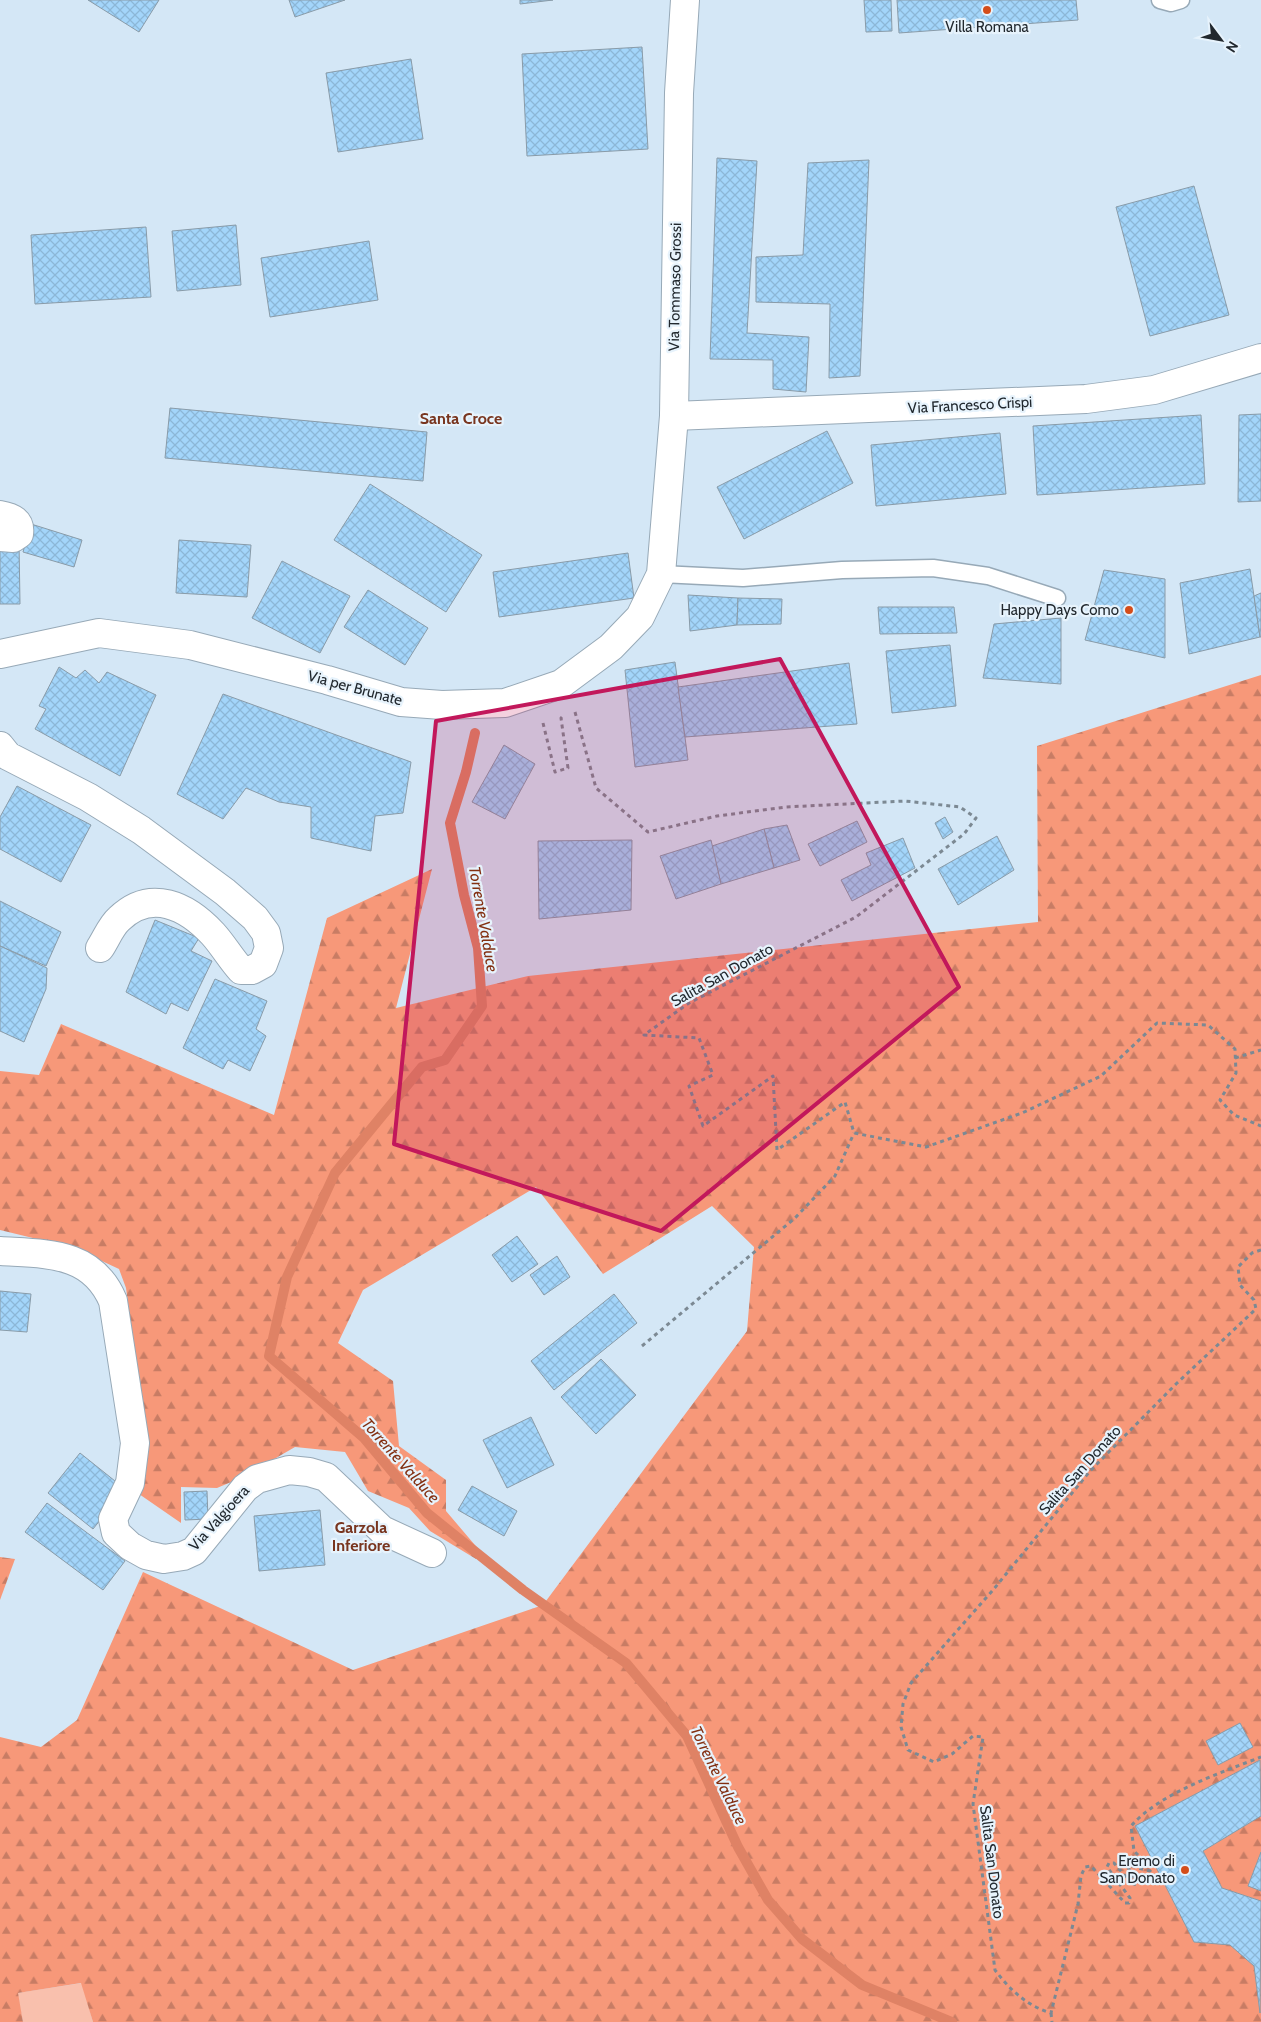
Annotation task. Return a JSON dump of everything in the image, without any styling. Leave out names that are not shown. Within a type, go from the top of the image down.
[{"type":"street","name":"Via Tommaso Grossi","points":[[661,574],[674,416],[678,103],[685,0]]},
{"type":"street","name":"Via Francesco Crispi","points":[[674,416],[770,414],[1086,399],[1154,390],[1261,358]]},
{"type":"street","points":[[0,515],[18,522],[20,528],[19,534],[13,538],[0,537]]},
{"type":"street","name":"Via per Brunate","points":[[0,654],[99,633],[190,645],[327,680],[401,702],[442,705],[505,703],[561,684],[610,647],[640,617],[661,574]]},
{"type":"street","points":[[0,746],[8,756],[88,797],[141,830],[225,892],[255,918],[266,933],[269,948],[263,964],[252,970],[241,970],[204,925],[180,908],[160,902],[145,904],[130,910],[118,920],[100,948]]},
{"type":"street","name":"Via Valgioera","points":[[0,1250],[72,1259],[92,1271],[106,1286],[113,1301],[135,1443],[130,1483],[113,1519],[116,1533],[130,1546],[146,1555],[164,1559],[183,1556],[194,1551],[245,1488],[257,1479],[289,1470],[309,1472],[326,1477],[382,1530],[432,1553]]},
{"type":"lane","points":[[1160,0],[1171,3],[1181,0]]},
{"type":"lane","points":[[661,574],[743,578],[842,570],[934,568],[988,576],[1057,598]]},
{"type":"path","name":"Salita San Donato","points":[[537,691],[541,716],[555,772],[568,768],[561,718],[575,712],[596,788],[648,832],[717,816],[786,807],[905,801],[960,807],[976,818],[964,834],[856,918],[688,1003],[644,1036],[699,1038],[713,1075],[689,1086],[703,1126],[773,1076],[777,1150],[845,1102],[854,1133]]},
{"type":"path","points":[[642,1346],[795,1218],[835,1176],[854,1133],[926,1146],[1022,1113],[1101,1076],[1157,1023],[1208,1025],[1235,1050],[1236,1072],[1220,1100],[1234,1115],[1261,1126]]},
{"type":"path","points":[[1235,1058],[1261,1050]]},
{"type":"path","name":"Salita San Donato","points":[[1051,2013],[1038,2009],[1009,1988],[995,1970],[972,1804],[982,1737],[973,1736],[952,1754],[934,1762],[908,1750],[901,1727],[903,1704],[911,1683],[993,1590],[1090,1471],[1176,1384],[1256,1309],[1254,1300],[1240,1285],[1238,1267],[1252,1253],[1261,1250]]},
{"type":"path","points":[[1052,2022],[1051,2013],[1078,1904],[1081,1876],[1085,1867],[1091,1866],[1125,1903],[1129,1903],[1130,1898],[1107,1867],[1109,1863],[1114,1863],[1134,1886],[1135,1882],[1128,1867],[1131,1866],[1150,1871],[1150,1867],[1134,1851],[1131,1826],[1141,1814],[1191,1785],[1261,1757]]},
{"type":"highlighted area","points":[[780,659],[959,987],[661,1231],[394,1144],[436,721]]},
{"type":"shaded area","points":[[82,1983],[93,2022],[23,2022],[17,1993]]},
{"type":"green space","points":[[1261,675],[1261,2022],[93,2022],[81,1983],[18,1993],[23,2022],[0,2022],[0,1737],[41,1747],[77,1720],[143,1572],[353,1670],[543,1605],[747,1331],[754,1247],[712,1206],[603,1274],[536,1187],[363,1290],[338,1343],[393,1381],[399,1446],[446,1480],[446,1511],[480,1551],[476,1559],[430,1531],[409,1508],[368,1491],[345,1452],[295,1447],[243,1477],[217,1488],[181,1487],[181,1523],[139,1494],[147,1446],[126,1288],[119,1269],[74,1248],[0,1230],[0,1071],[39,1075],[61,1024],[274,1115],[327,918],[432,869],[396,1008],[528,976],[1038,922],[1037,746]]},
{"type":"green space","points":[[0,1557],[15,1559],[0,1600]]},
{"type":"building","points":[[88,0],[159,0],[139,32]]},
{"type":"building","points":[[289,0],[345,0],[295,17]]},
{"type":"building","points":[[520,0],[553,0],[520,4]]},
{"type":"building","points":[[864,0],[891,0],[892,31],[866,32]]},
{"type":"building","name":"Villa Romana","points":[[897,0],[1076,0],[1078,20],[899,33]]},
{"type":"building","points":[[642,47],[648,149],[527,156],[522,54]]},
{"type":"building","points":[[411,59],[423,139],[338,152],[326,73]]},
{"type":"building","points":[[717,158],[757,161],[747,333],[809,337],[806,392],[773,389],[773,360],[710,359]]},
{"type":"building","points":[[869,160],[860,376],[829,378],[830,304],[756,302],[756,257],[803,255],[808,163]]},
{"type":"building","points":[[1194,186],[1229,315],[1150,336],[1116,207]]},
{"type":"building","points":[[236,225],[241,285],[177,291],[172,231]]},
{"type":"building","points":[[146,227],[151,297],[35,304],[31,235]]},
{"type":"building","points":[[369,241],[378,300],[270,317],[261,258]]},
{"type":"building","points":[[170,408],[427,432],[423,481],[165,458]]},
{"type":"building","points":[[1261,414],[1261,501],[1238,502],[1239,415]]},
{"type":"building","points":[[1201,415],[1205,484],[1037,495],[1033,426]]},
{"type":"building","points":[[827,431],[853,483],[744,539],[717,487]]},
{"type":"building","points":[[1000,433],[1006,494],[876,506],[871,445]]},
{"type":"building","points":[[370,484],[482,555],[446,612],[334,540]]},
{"type":"building","points":[[31,524],[82,540],[74,567],[23,552]]},
{"type":"building","points":[[179,540],[251,545],[247,597],[176,593]]},
{"type":"building","points":[[19,543],[20,604],[0,604],[0,544]]},
{"type":"building","points":[[628,553],[634,598],[499,617],[493,572]]},
{"type":"building","points":[[282,561],[350,596],[320,653],[252,618]]},
{"type":"building","points":[[1250,569],[1260,637],[1189,654],[1180,583]]},
{"type":"building","name":"Happy Days Como","points":[[1104,570],[1165,579],[1165,658],[1085,640]]},
{"type":"building","points":[[368,590],[428,628],[405,665],[344,627]]},
{"type":"building","points":[[1261,593],[1261,637],[1260,637],[1254,596]]},
{"type":"building","points":[[688,595],[738,598],[737,625],[690,631]]},
{"type":"building","points":[[738,598],[782,599],[781,624],[737,625]]},
{"type":"building","points":[[878,607],[954,607],[957,633],[880,634]]},
{"type":"building","points":[[1061,618],[1061,684],[983,678],[994,624]]},
{"type":"building","points":[[950,645],[956,706],[892,713],[886,651]]},
{"type":"building","points":[[675,662],[688,760],[635,767],[625,670]]},
{"type":"building","points":[[849,663],[857,724],[685,737],[678,687]]},
{"type":"building","points":[[59,667],[76,678],[85,670],[99,683],[107,672],[156,695],[120,776],[35,729],[46,709],[39,706]]},
{"type":"building","points":[[223,694],[411,762],[403,813],[375,816],[371,851],[311,838],[311,807],[279,802],[246,788],[223,819],[177,794]]},
{"type":"building","points":[[504,745],[535,764],[505,819],[472,802]]},
{"type":"building","points":[[17,786],[91,825],[61,882],[0,849],[0,817]]},
{"type":"building","points":[[945,817],[953,832],[943,839],[935,823]]},
{"type":"building","points":[[857,821],[867,842],[820,866],[808,844]]},
{"type":"building","points":[[787,825],[800,860],[774,868],[764,829]]},
{"type":"building","points":[[764,829],[774,868],[721,884],[712,846]]},
{"type":"building","points":[[997,836],[1014,870],[958,905],[938,869]]},
{"type":"building","points":[[903,838],[915,868],[852,901],[841,880],[871,865],[866,853]]},
{"type":"building","points":[[632,840],[631,910],[539,919],[538,841]]},
{"type":"building","points":[[711,840],[721,884],[676,899],[660,856]]},
{"type":"building","points":[[0,901],[61,932],[46,966],[0,946]]},
{"type":"building","points":[[155,920],[199,938],[191,951],[212,961],[188,1011],[171,1003],[166,1014],[126,992]]},
{"type":"building","points":[[0,946],[47,968],[46,989],[24,1042],[0,1031]]},
{"type":"building","points":[[215,979],[267,1001],[256,1029],[266,1036],[250,1071],[228,1060],[223,1069],[183,1048]]},
{"type":"building","points":[[517,1236],[538,1264],[512,1282],[492,1255]]},
{"type":"building","points":[[557,1256],[570,1277],[544,1295],[530,1275]]},
{"type":"building","points":[[0,1291],[31,1294],[27,1332],[0,1330]]},
{"type":"building","points":[[614,1294],[637,1323],[554,1390],[531,1361]]},
{"type":"building","points":[[601,1359],[636,1395],[596,1434],[561,1397]]},
{"type":"building","points":[[531,1417],[554,1465],[507,1488],[483,1440]]},
{"type":"building","points":[[80,1453],[125,1489],[93,1529],[48,1493]]},
{"type":"building","points":[[472,1486],[517,1511],[504,1536],[458,1510]]},
{"type":"building","points":[[207,1491],[208,1519],[185,1520],[184,1492]]},
{"type":"building","points":[[47,1503],[125,1561],[103,1590],[25,1532]]},
{"type":"building","points":[[320,1510],[325,1565],[259,1571],[254,1516]]},
{"type":"building","points":[[1240,1723],[1253,1747],[1218,1765],[1206,1741]]},
{"type":"building","name":"Eremo di San Donato","points":[[1260,1760],[1261,1816],[1203,1851],[1222,1888],[1261,1901],[1260,2013],[1254,1966],[1230,1945],[1194,1942],[1135,1826]]},
{"type":"building","points":[[1261,1852],[1261,1891],[1248,1886]]},
{"type":"waterway","name":"Torrente Valduce","points":[[475,733],[466,772],[450,823],[464,895],[478,948],[482,1006],[445,1060],[422,1067],[335,1173],[287,1277],[269,1356],[364,1438],[427,1513],[523,1590],[626,1663],[687,1736],[738,1847],[768,1900],[802,1939],[862,1985],[952,2022]]},
{"type":"place","name":"Villa Romana","points":[[987,10]]},
{"type":"place","name":"Happy Days Como","points":[[1129,610]]},
{"type":"place","name":"Eremo di San Donato","points":[[1185,1870]]},
{"type":"district","name":"Santa Croce","points":[[461,418]]},
{"type":"district","name":"Garzola Inferiore","points":[[361,1536]]}]
